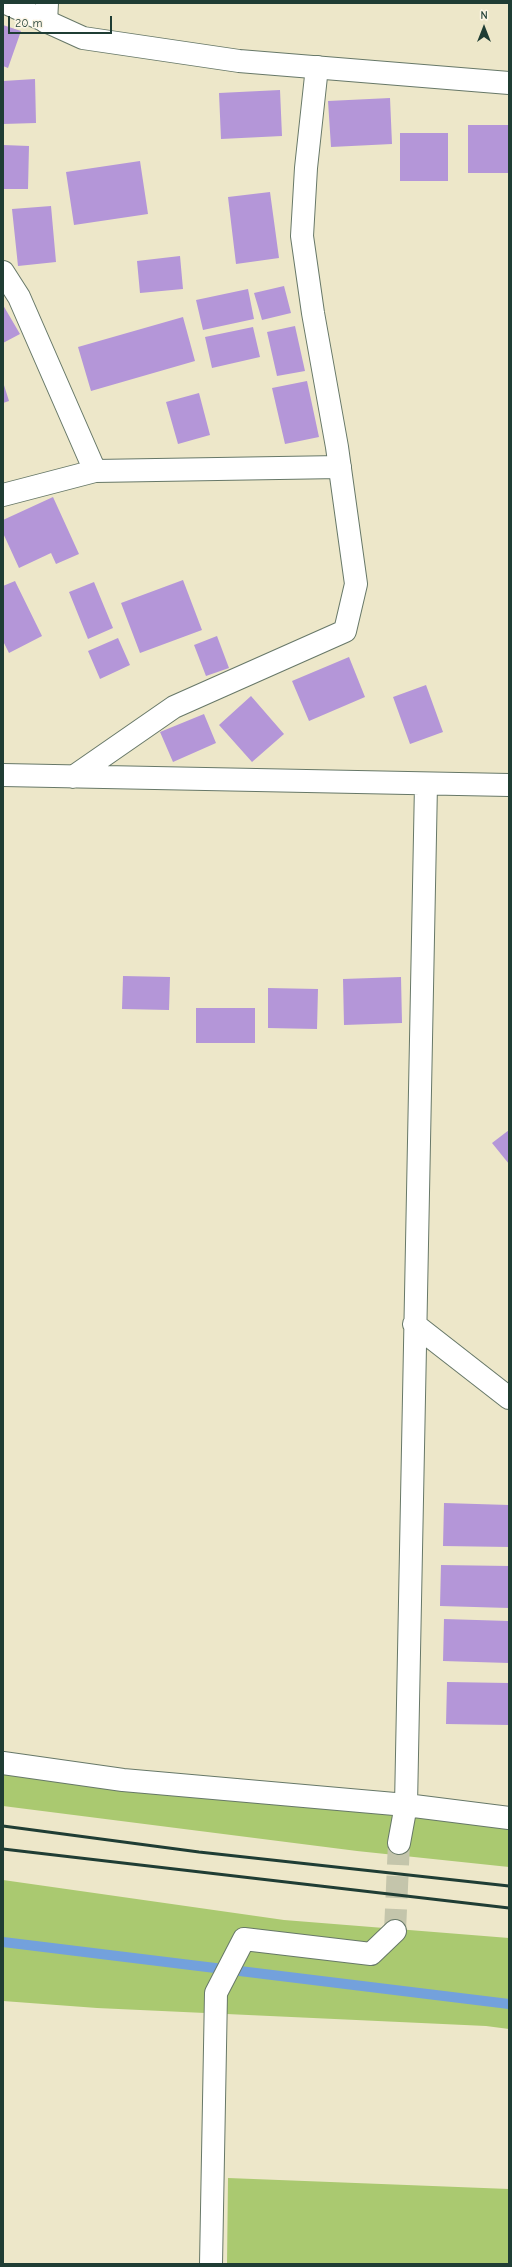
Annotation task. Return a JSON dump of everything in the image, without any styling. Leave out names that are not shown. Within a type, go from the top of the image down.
[{"type":"street","points":[[6,3],[47,12],[84,38],[239,61],[509,83]]},
{"type":"street","points":[[73,777],[174,707],[344,631],[356,584],[340,467],[313,313],[302,236],[306,168],[317,67]]},
{"type":"street","points":[[3,272],[19,297],[95,471]]},
{"type":"street","points":[[3,495],[95,471],[340,467]]},
{"type":"street","points":[[3,775],[509,785]]},
{"type":"street","points":[[399,1843],[406,1804],[414,1324],[426,784]]},
{"type":"street","points":[[414,1324],[509,1398]]},
{"type":"street","points":[[3,1763],[123,1780],[406,1804],[509,1818]]},
{"type":"street","points":[[211,2264],[216,1993],[244,1939],[371,1954],[394,1931]]},
{"type":"green space","points":[[3,1763],[509,1819],[509,1867],[357,1851],[3,1806]]},
{"type":"green space","points":[[3,1880],[284,1920],[509,1938],[509,2029],[486,2026],[97,2008],[3,2001]]},
{"type":"green space","points":[[228,2178],[509,2189],[509,2264],[227,2264]]},
{"type":"building","points":[[3,25],[21,31],[8,68],[3,66]]},
{"type":"building","points":[[35,79],[36,123],[3,124],[3,81]]},
{"type":"building","points":[[280,90],[282,136],[221,139],[219,93]]},
{"type":"building","points":[[390,98],[392,144],[331,147],[328,101]]},
{"type":"building","points":[[468,125],[509,125],[509,173],[468,173]]},
{"type":"building","points":[[400,133],[448,133],[448,181],[400,181]]},
{"type":"building","points":[[3,145],[29,146],[28,189],[3,189]]},
{"type":"building","points":[[140,161],[148,214],[74,225],[66,172]]},
{"type":"building","points":[[270,192],[279,258],[236,264],[228,197]]},
{"type":"building","points":[[51,206],[56,262],[18,266],[12,209]]},
{"type":"building","points":[[180,256],[183,289],[140,293],[137,261]]},
{"type":"building","points":[[284,286],[291,313],[262,320],[254,293]]},
{"type":"building","points":[[248,289],[254,319],[203,330],[196,300]]},
{"type":"building","points":[[3,305],[20,334],[3,343]]},
{"type":"building","points":[[183,317],[195,361],[91,391],[78,347]]},
{"type":"building","points":[[295,326],[305,371],[277,376],[267,332]]},
{"type":"building","points":[[253,327],[260,357],[212,368],[205,337]]},
{"type":"building","points":[[307,381],[319,437],[285,444],[272,388]]},
{"type":"building","points":[[3,382],[9,401],[3,403]]},
{"type":"building","points":[[199,393],[210,435],[178,444],[166,402]]},
{"type":"building","points":[[53,497],[79,554],[56,564],[51,553],[19,568],[3,533],[3,520]]},
{"type":"building","points":[[183,580],[202,630],[140,653],[121,603]]},
{"type":"building","points":[[15,581],[42,636],[9,653],[3,641],[3,586]]},
{"type":"building","points":[[94,582],[113,628],[88,639],[69,592]]},
{"type":"building","points":[[217,636],[229,668],[206,676],[194,645]]},
{"type":"building","points":[[118,638],[130,665],[100,679],[88,651]]},
{"type":"building","points":[[349,657],[365,697],[309,721],[292,681]]},
{"type":"building","points":[[426,685],[443,732],[410,744],[393,697]]},
{"type":"building","points":[[251,696],[284,734],[252,762],[219,725]]},
{"type":"building","points":[[204,714],[216,743],[173,762],[160,732]]},
{"type":"building","points":[[123,976],[170,977],[169,1010],[122,1009]]},
{"type":"building","points":[[401,977],[402,1023],[344,1025],[343,979]]},
{"type":"building","points":[[268,988],[318,989],[317,1029],[268,1028]]},
{"type":"building","points":[[196,1008],[255,1008],[255,1043],[196,1043]]},
{"type":"building","points":[[509,1130],[509,1164],[492,1143]]},
{"type":"building","points":[[444,1503],[509,1505],[509,1547],[443,1546]]},
{"type":"building","points":[[441,1565],[509,1566],[509,1608],[440,1606]]},
{"type":"building","points":[[444,1619],[509,1621],[509,1663],[443,1661]]},
{"type":"building","points":[[447,1682],[509,1683],[509,1725],[446,1724]]},
{"type":"waterway","points":[[3,1942],[509,2004]]},
{"type":"tunnel","points":[[395,1931],[399,1843]]},
{"type":"railway","points":[[3,1826],[199,1852],[509,1886]]},
{"type":"railway","points":[[3,1849],[509,1908]]}]
